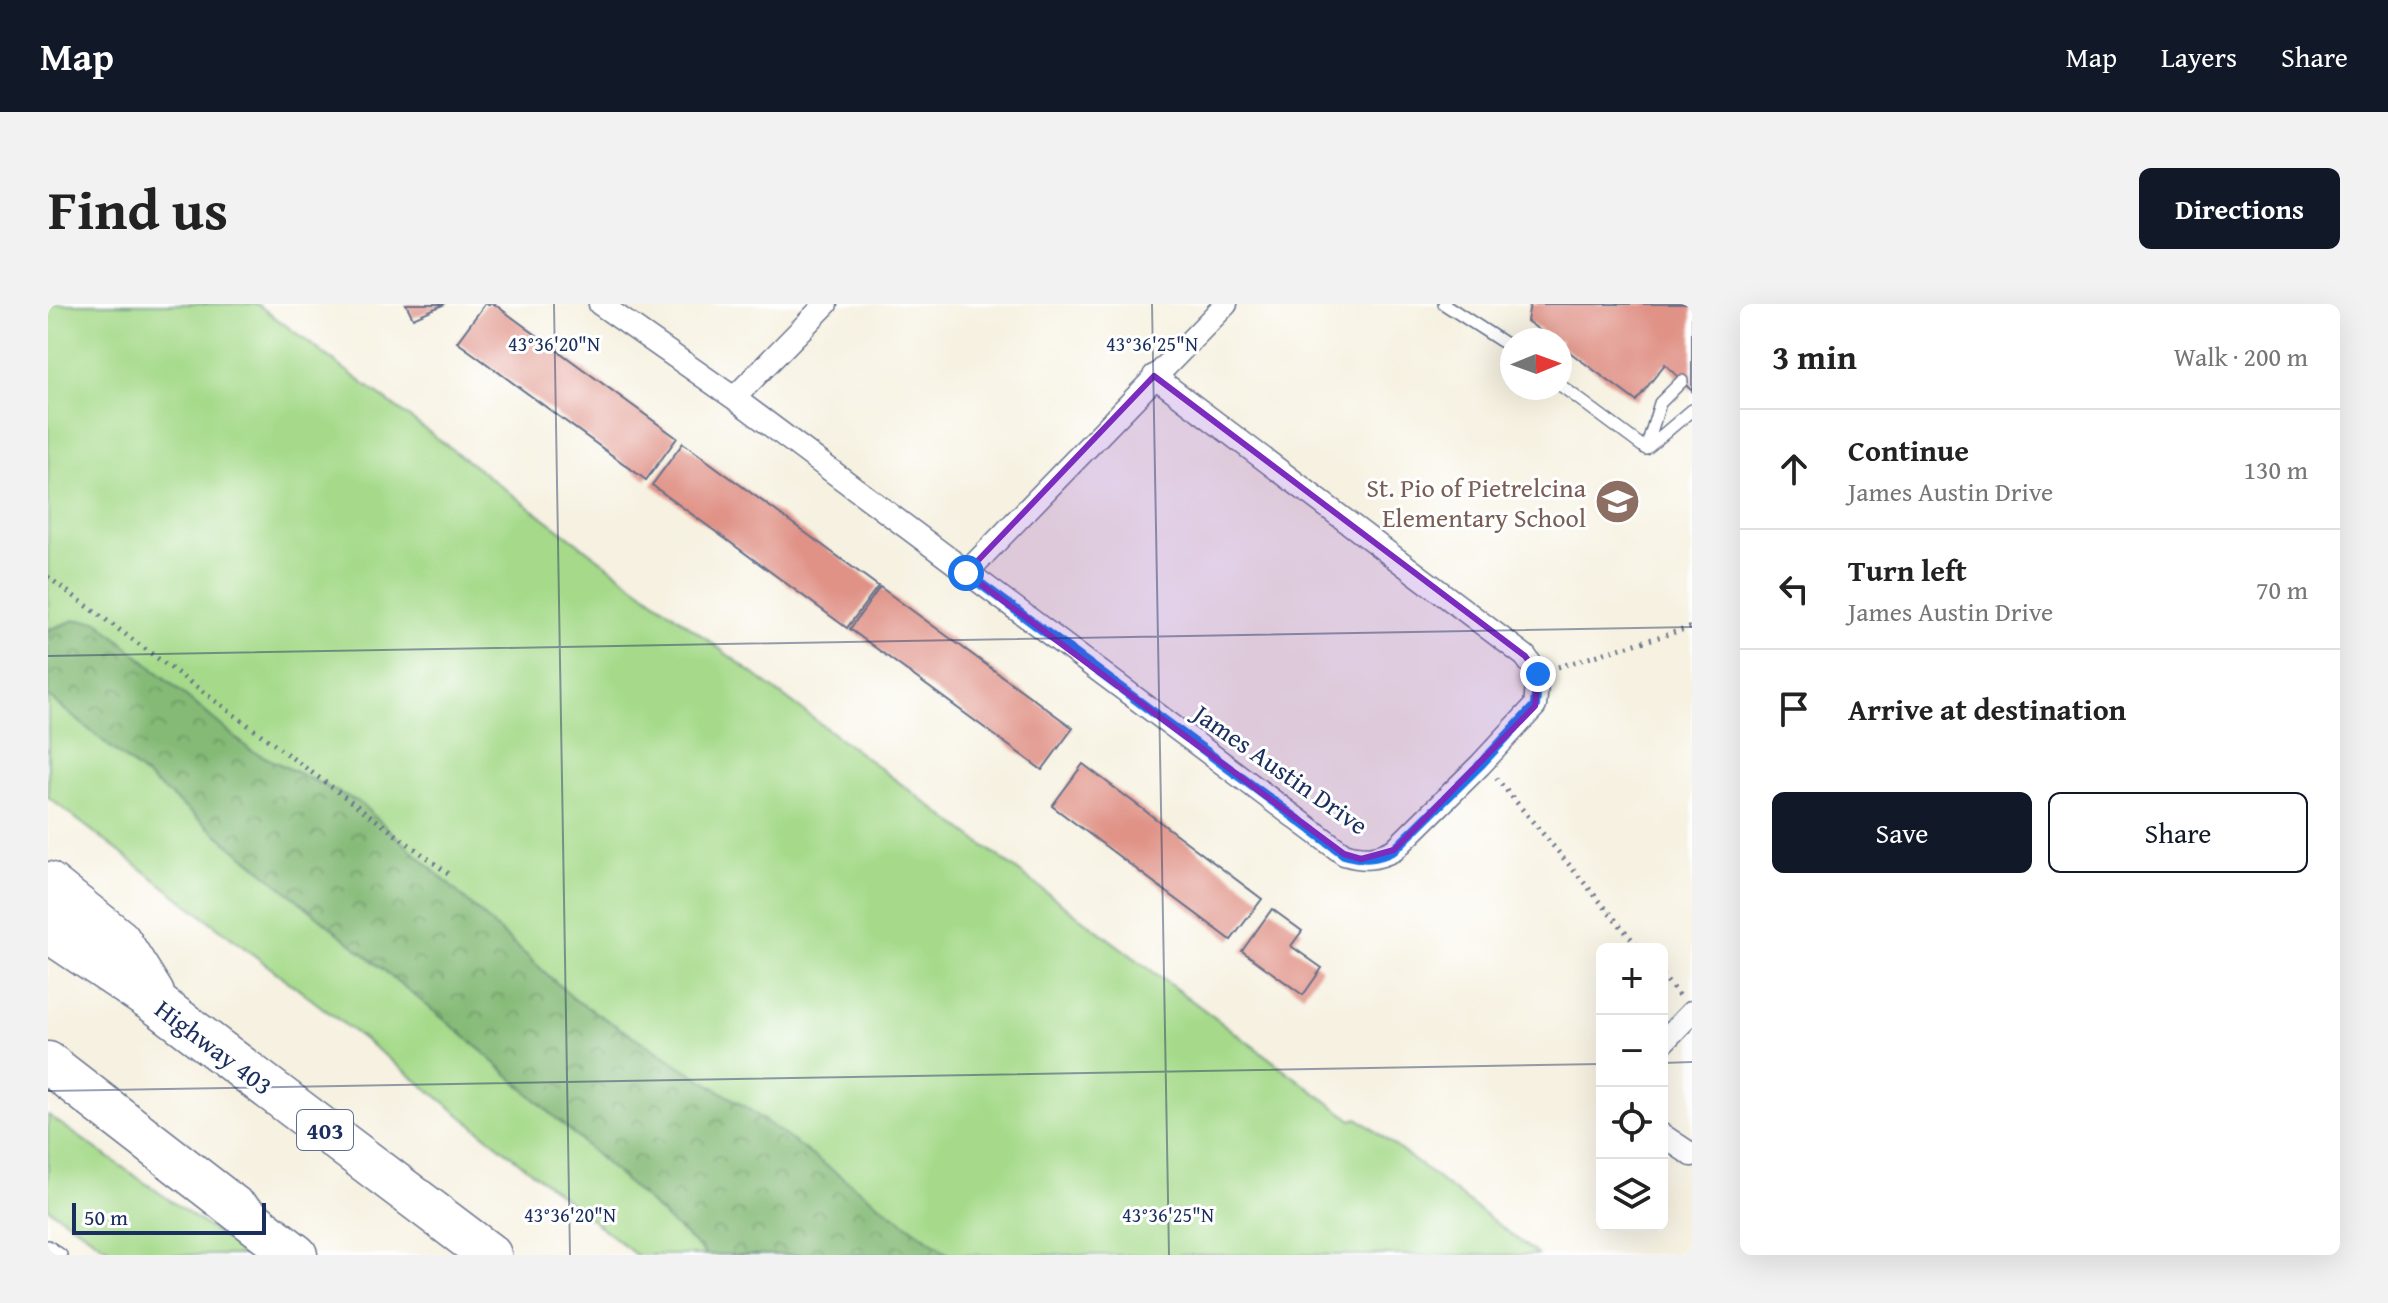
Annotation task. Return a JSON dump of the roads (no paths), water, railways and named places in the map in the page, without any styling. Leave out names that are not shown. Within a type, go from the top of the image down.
[{"type":"highway","points":[[48,883],[119,940],[160,1006]]},
{"type":"highway","name":"Highway 403","points":[[48,931],[160,1006],[490,1255]]},
{"type":"highway","points":[[48,1063],[296,1255]]},
{"type":"street","name":"James Austin Drive","points":[[600,304],[734,398],[1344,854],[1361,859],[1394,850],[1535,706],[1538,674],[1525,656],[1154,376]]},
{"type":"street","points":[[734,398],[826,304]]},
{"type":"street","points":[[966,573],[1226,304]]},
{"type":"street","points":[[1668,1037],[1692,1012]]},
{"type":"street","points":[[1668,1139],[1692,1155]]},
{"type":"lane","points":[[1444,304],[1500,340]]},
{"type":"lane","points":[[1646,449],[1660,403],[1682,381]]},
{"type":"lane","points":[[1572,394],[1646,449]]},
{"type":"lane","points":[[1646,449],[1692,410]]},
{"type":"lane","points":[[48,1246],[61,1255]]},
{"type":"place","name":"St. Pio of Pietrelcina Elementary School","points":[[1617,502]]}]
